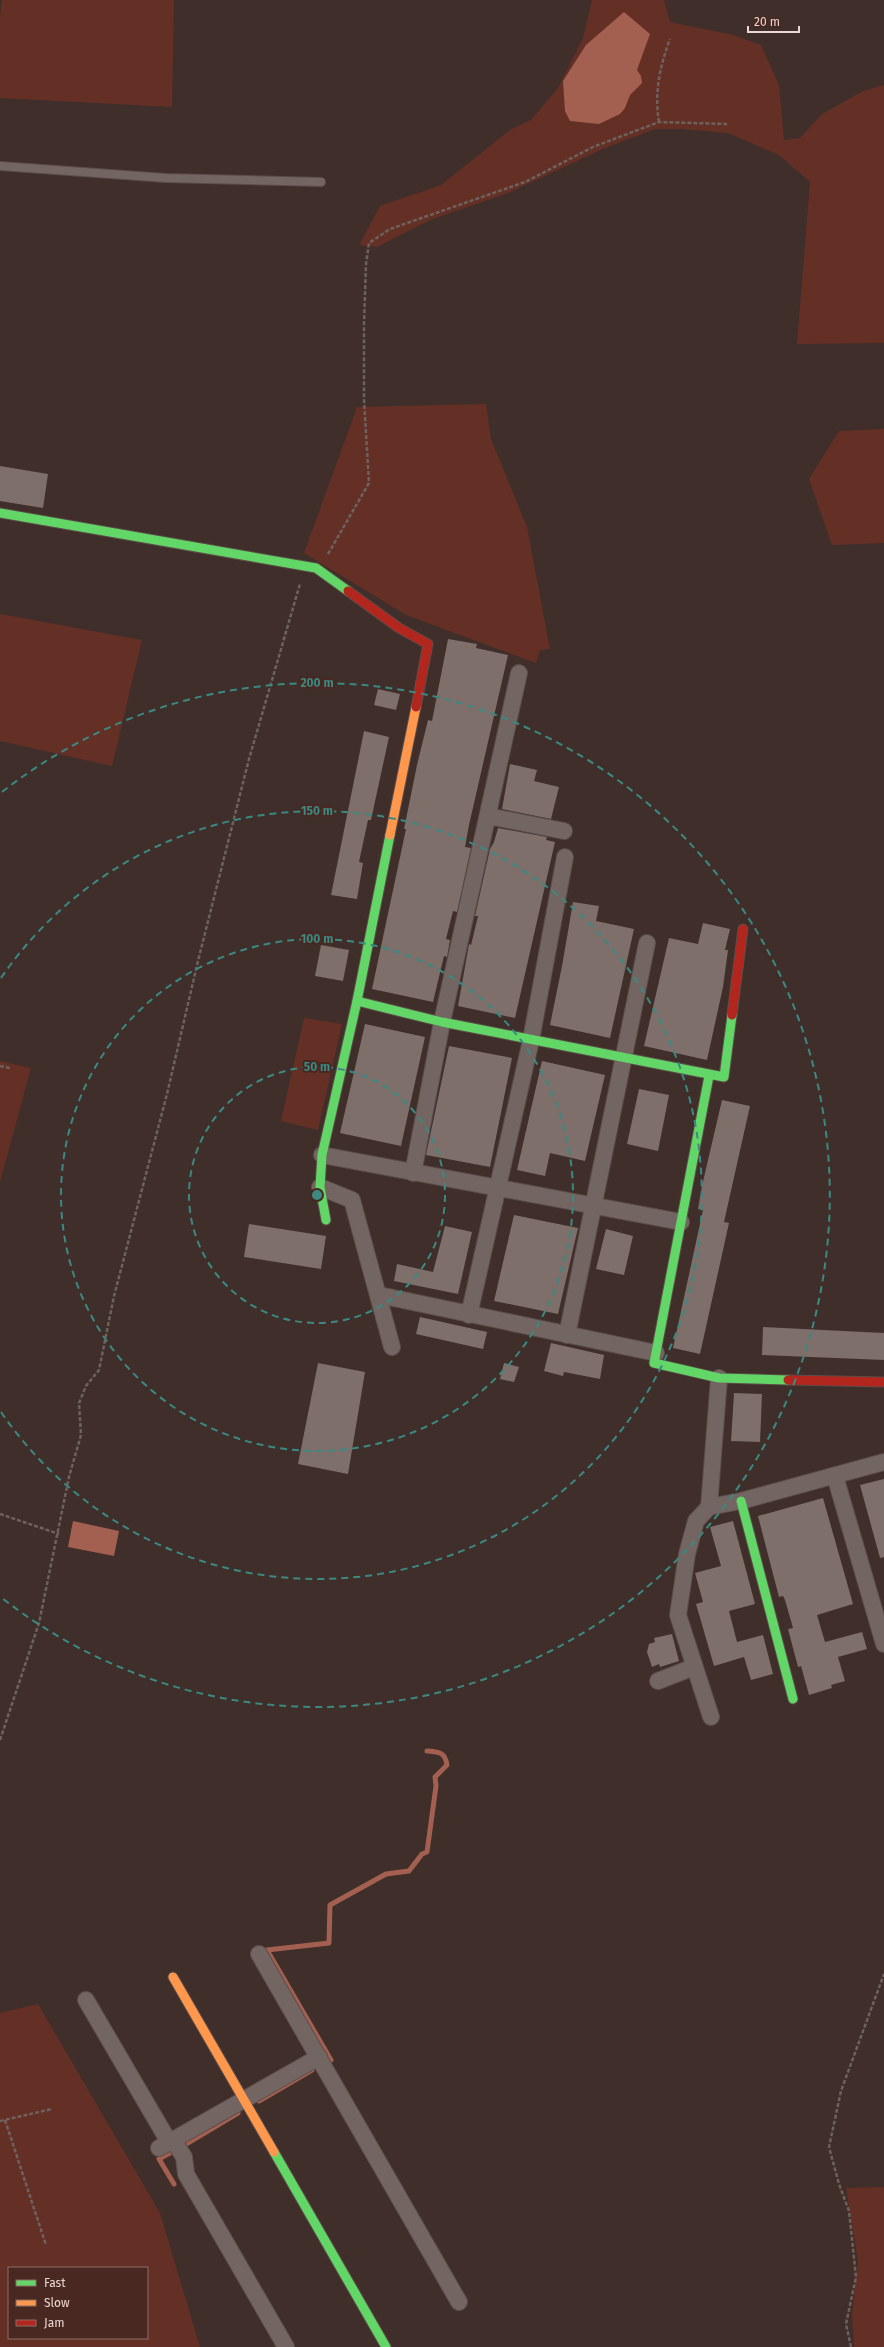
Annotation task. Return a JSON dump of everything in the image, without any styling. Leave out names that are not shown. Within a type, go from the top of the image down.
[{"type":"street","points":[[0,513],[306,567],[319,571],[399,628],[428,644],[357,1001],[322,1155],[320,1187],[326,1220]]},
{"type":"street","points":[[413,1173],[442,1022],[519,672]]},
{"type":"street","points":[[488,816],[564,830]]},
{"type":"street","points":[[469,1315],[531,1040],[565,857]]},
{"type":"street","points":[[357,1001],[442,1022],[709,1076],[724,1077],[743,929]]},
{"type":"street","points":[[567,1335],[646,943]]},
{"type":"street","points":[[709,1076],[654,1363],[719,1378],[884,1382]]},
{"type":"street","points":[[322,1155],[681,1222]]},
{"type":"street","points":[[320,1187],[352,1200],[379,1295],[392,1348]]},
{"type":"street","points":[[379,1295],[656,1353]]},
{"type":"street","points":[[711,1717],[678,1615],[687,1554],[696,1521],[709,1506],[719,1378]]},
{"type":"street","points":[[709,1506],[741,1501],[884,1462]]},
{"type":"street","points":[[835,1476],[884,1644]]},
{"type":"street","points":[[741,1501],[793,1699]]},
{"type":"street","points":[[658,1681],[694,1667]]},
{"type":"street","points":[[259,1954],[458,2302]]},
{"type":"street","points":[[173,1977],[386,2347]]},
{"type":"street","points":[[86,2000],[167,2143],[184,2157],[186,2174],[286,2347]]},
{"type":"street","points":[[167,2143],[319,2057]]},
{"type":"lane","points":[[0,166],[166,178],[321,182]]},
{"type":"path","points":[[659,122],[656,105],[659,70],[670,39]]},
{"type":"path","points":[[319,571],[369,483],[364,400],[364,324],[366,264],[369,242],[390,229],[525,182],[593,147],[659,122],[727,124]]},
{"type":"path","points":[[0,1740],[39,1623],[59,1534],[69,1477],[80,1435],[79,1403],[86,1386],[99,1370],[114,1296],[167,1094],[247,767],[306,567]]},
{"type":"path","points":[[0,1066],[10,1068]]},
{"type":"path","points":[[0,1514],[59,1534]]},
{"type":"path","points":[[851,2347],[846,2324],[856,2277],[849,2211],[839,2184],[829,2147],[841,2091],[884,1974]]},
{"type":"path","points":[[0,2121],[52,2109]]},
{"type":"path","points":[[5,2120],[46,2245]]},
{"type":"shaded area","points":[[2,0],[174,0],[172,107],[0,98],[0,16]]},
{"type":"shaded area","points":[[592,0],[664,0],[670,22],[733,35],[761,45],[779,85],[784,140],[800,138],[822,114],[863,91],[884,85],[884,343],[797,344],[810,182],[779,155],[728,133],[682,129],[655,129],[605,148],[508,193],[430,220],[377,247],[359,245],[380,206],[441,185],[510,130],[531,120],[558,88],[583,38]]},
{"type":"shaded area","points":[[624,12],[650,34],[637,70],[641,76],[642,83],[630,95],[625,108],[620,114],[599,124],[570,121],[565,111],[563,81],[586,45]]},
{"type":"shaded area","points":[[486,404],[491,439],[527,527],[550,649],[540,650],[536,663],[406,615],[304,553],[357,407]]},
{"type":"shaded area","points":[[884,429],[884,543],[832,545],[809,479],[839,431]]},
{"type":"shaded area","points":[[0,614],[142,640],[112,766],[0,741]]},
{"type":"shaded area","points":[[304,1018],[342,1024],[318,1130],[281,1121]]},
{"type":"shaded area","points":[[0,1061],[31,1068],[0,1182]]},
{"type":"shaded area","points":[[73,1521],[119,1531],[114,1556],[68,1547]]},
{"type":"shaded area","points":[[38,2004],[160,2213],[200,2347],[0,2347],[0,2013]]},
{"type":"shaded area","points":[[884,2187],[884,2347],[854,2347],[852,2315],[858,2261],[846,2188]]},
{"type":"building","points":[[0,466],[48,474],[43,508],[0,501]]},
{"type":"building","points":[[448,639],[477,644],[476,648],[508,655],[469,825],[465,847],[471,848],[457,912],[453,911],[446,939],[450,940],[447,957],[444,956],[433,1002],[372,989],[406,829],[404,829],[417,765],[428,720],[432,721]]},
{"type":"building","points":[[378,689],[400,694],[396,710],[374,705]]},
{"type":"building","points":[[364,731],[389,737],[371,820],[368,820],[359,862],[363,863],[357,899],[331,895]]},
{"type":"building","points":[[510,764],[537,770],[534,781],[559,787],[551,819],[502,809]]},
{"type":"building","points":[[498,828],[547,837],[546,840],[555,842],[515,1018],[458,1006],[469,944],[471,945],[478,916],[475,916],[490,849],[494,842]]},
{"type":"building","points":[[573,902],[599,906],[596,921],[634,929],[610,1038],[550,1025]]},
{"type":"building","points":[[703,923],[730,929],[725,950],[728,950],[723,987],[707,1060],[644,1046],[669,938],[698,944]]},
{"type":"building","points":[[321,945],[349,950],[343,981],[315,976]]},
{"type":"building","points":[[365,1024],[425,1037],[401,1146],[340,1133]]},
{"type":"building","points":[[449,1046],[512,1058],[490,1167],[426,1155]]},
{"type":"building","points":[[542,1061],[605,1075],[585,1161],[550,1153],[545,1176],[517,1170]]},
{"type":"building","points":[[639,1089],[669,1095],[658,1151],[627,1144]]},
{"type":"building","points":[[722,1100],[750,1106],[724,1222],[729,1223],[700,1354],[673,1348],[703,1210],[698,1209],[702,1186]]},
{"type":"building","points":[[514,1215],[578,1228],[558,1314],[494,1301]]},
{"type":"building","points":[[249,1224],[326,1236],[321,1269],[244,1257]]},
{"type":"building","points":[[445,1226],[472,1232],[458,1294],[394,1281],[397,1264],[433,1272]]},
{"type":"building","points":[[606,1229],[633,1236],[624,1275],[596,1269]]},
{"type":"building","points":[[420,1317],[487,1332],[483,1349],[416,1334]]},
{"type":"building","points":[[763,1327],[884,1333],[884,1360],[762,1355]]},
{"type":"building","points":[[551,1343],[604,1355],[600,1379],[564,1372],[563,1376],[544,1371]]},
{"type":"building","points":[[318,1363],[365,1372],[348,1474],[298,1464]]},
{"type":"building","points":[[504,1363],[519,1367],[514,1382],[500,1379]]},
{"type":"building","points":[[734,1393],[762,1394],[760,1442],[731,1441]]},
{"type":"building","points":[[884,1479],[884,1557],[880,1558],[860,1485]]},
{"type":"building","points":[[823,1498],[853,1604],[817,1615],[825,1642],[862,1632],[867,1649],[838,1657],[845,1681],[831,1685],[832,1688],[809,1695],[801,1666],[798,1667],[788,1629],[793,1628],[785,1600],[783,1596],[779,1597],[758,1516]]},
{"type":"building","points":[[733,1521],[755,1604],[729,1611],[737,1642],[763,1635],[773,1674],[751,1680],[744,1657],[714,1666],[696,1604],[703,1602],[695,1573],[721,1566],[710,1527]]},
{"type":"building","points":[[672,1634],[679,1661],[660,1667],[659,1664],[652,1667],[647,1652],[649,1644],[655,1642],[654,1638]]},
{"type":"waterway","points":[[331,2060],[267,1950],[329,1943],[330,1905],[386,1874],[409,1871],[422,1854],[427,1852],[436,1786],[435,1777],[447,1765],[443,1755],[427,1751]]},
{"type":"waterway","points":[[259,2101],[312,2070]]},
{"type":"waterway","points":[[186,2144],[238,2113]]},
{"type":"waterway","points":[[174,2184],[159,2159],[175,2150]]},
{"type":"traffic: fast","points":[[0,513],[316,568],[348,591]]},
{"type":"traffic: fast","points":[[326,1220],[320,1187],[322,1155],[357,1001],[390,835]]},
{"type":"traffic: fast","points":[[357,1001],[442,1022],[724,1077],[732,1015]]},
{"type":"traffic: fast","points":[[709,1076],[654,1363],[719,1378],[788,1380]]},
{"type":"traffic: fast","points":[[741,1501],[793,1699]]},
{"type":"traffic: fast","points":[[274,2152],[386,2347]]},
{"type":"traffic: slow","points":[[390,835],[416,707]]},
{"type":"traffic: slow","points":[[173,1977],[274,2152]]},
{"type":"traffic: jam","points":[[348,591],[399,628],[428,644],[416,707]]},
{"type":"traffic: jam","points":[[732,1015],[743,929]]},
{"type":"traffic: jam","points":[[788,1380],[884,1382]]}]
